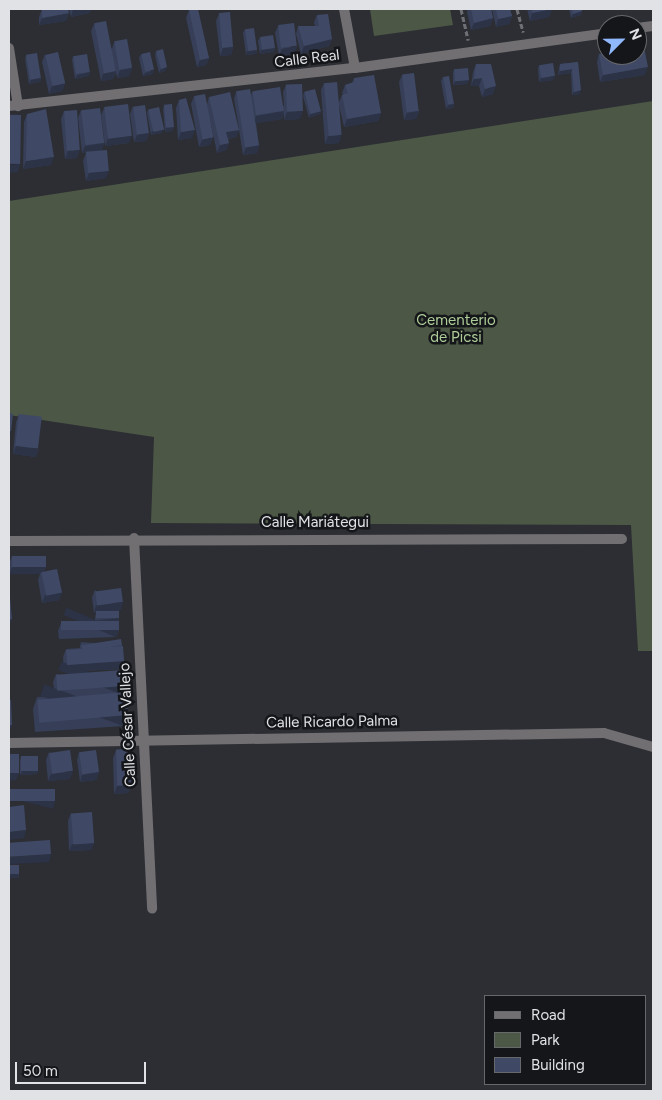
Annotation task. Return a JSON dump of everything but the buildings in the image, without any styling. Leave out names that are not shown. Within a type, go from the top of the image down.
[{"type":"street","points":[[344,9],[355,68]]},
{"type":"street","name":"Calle Real","points":[[13,106],[355,68],[597,34]]},
{"type":"street","points":[[9,48],[13,106]]},
{"type":"street","name":"Calle Mariátegui","points":[[9,541],[134,538],[622,539]]},
{"type":"street","name":"Calle César Vallejo","points":[[134,538],[152,909]]},
{"type":"street","name":"Calle Ricardo Palma","points":[[9,743],[604,733],[653,747]]},
{"type":"path","points":[[461,9],[471,53]]},
{"type":"path","points":[[517,9],[526,45]]},
{"type":"green space","points":[[370,9],[450,9],[453,25],[374,36]]},
{"type":"green space","name":"Cementerio de Picsi","points":[[653,101],[653,651],[638,651],[631,525],[151,523],[154,437],[9,415],[9,201]]}]
